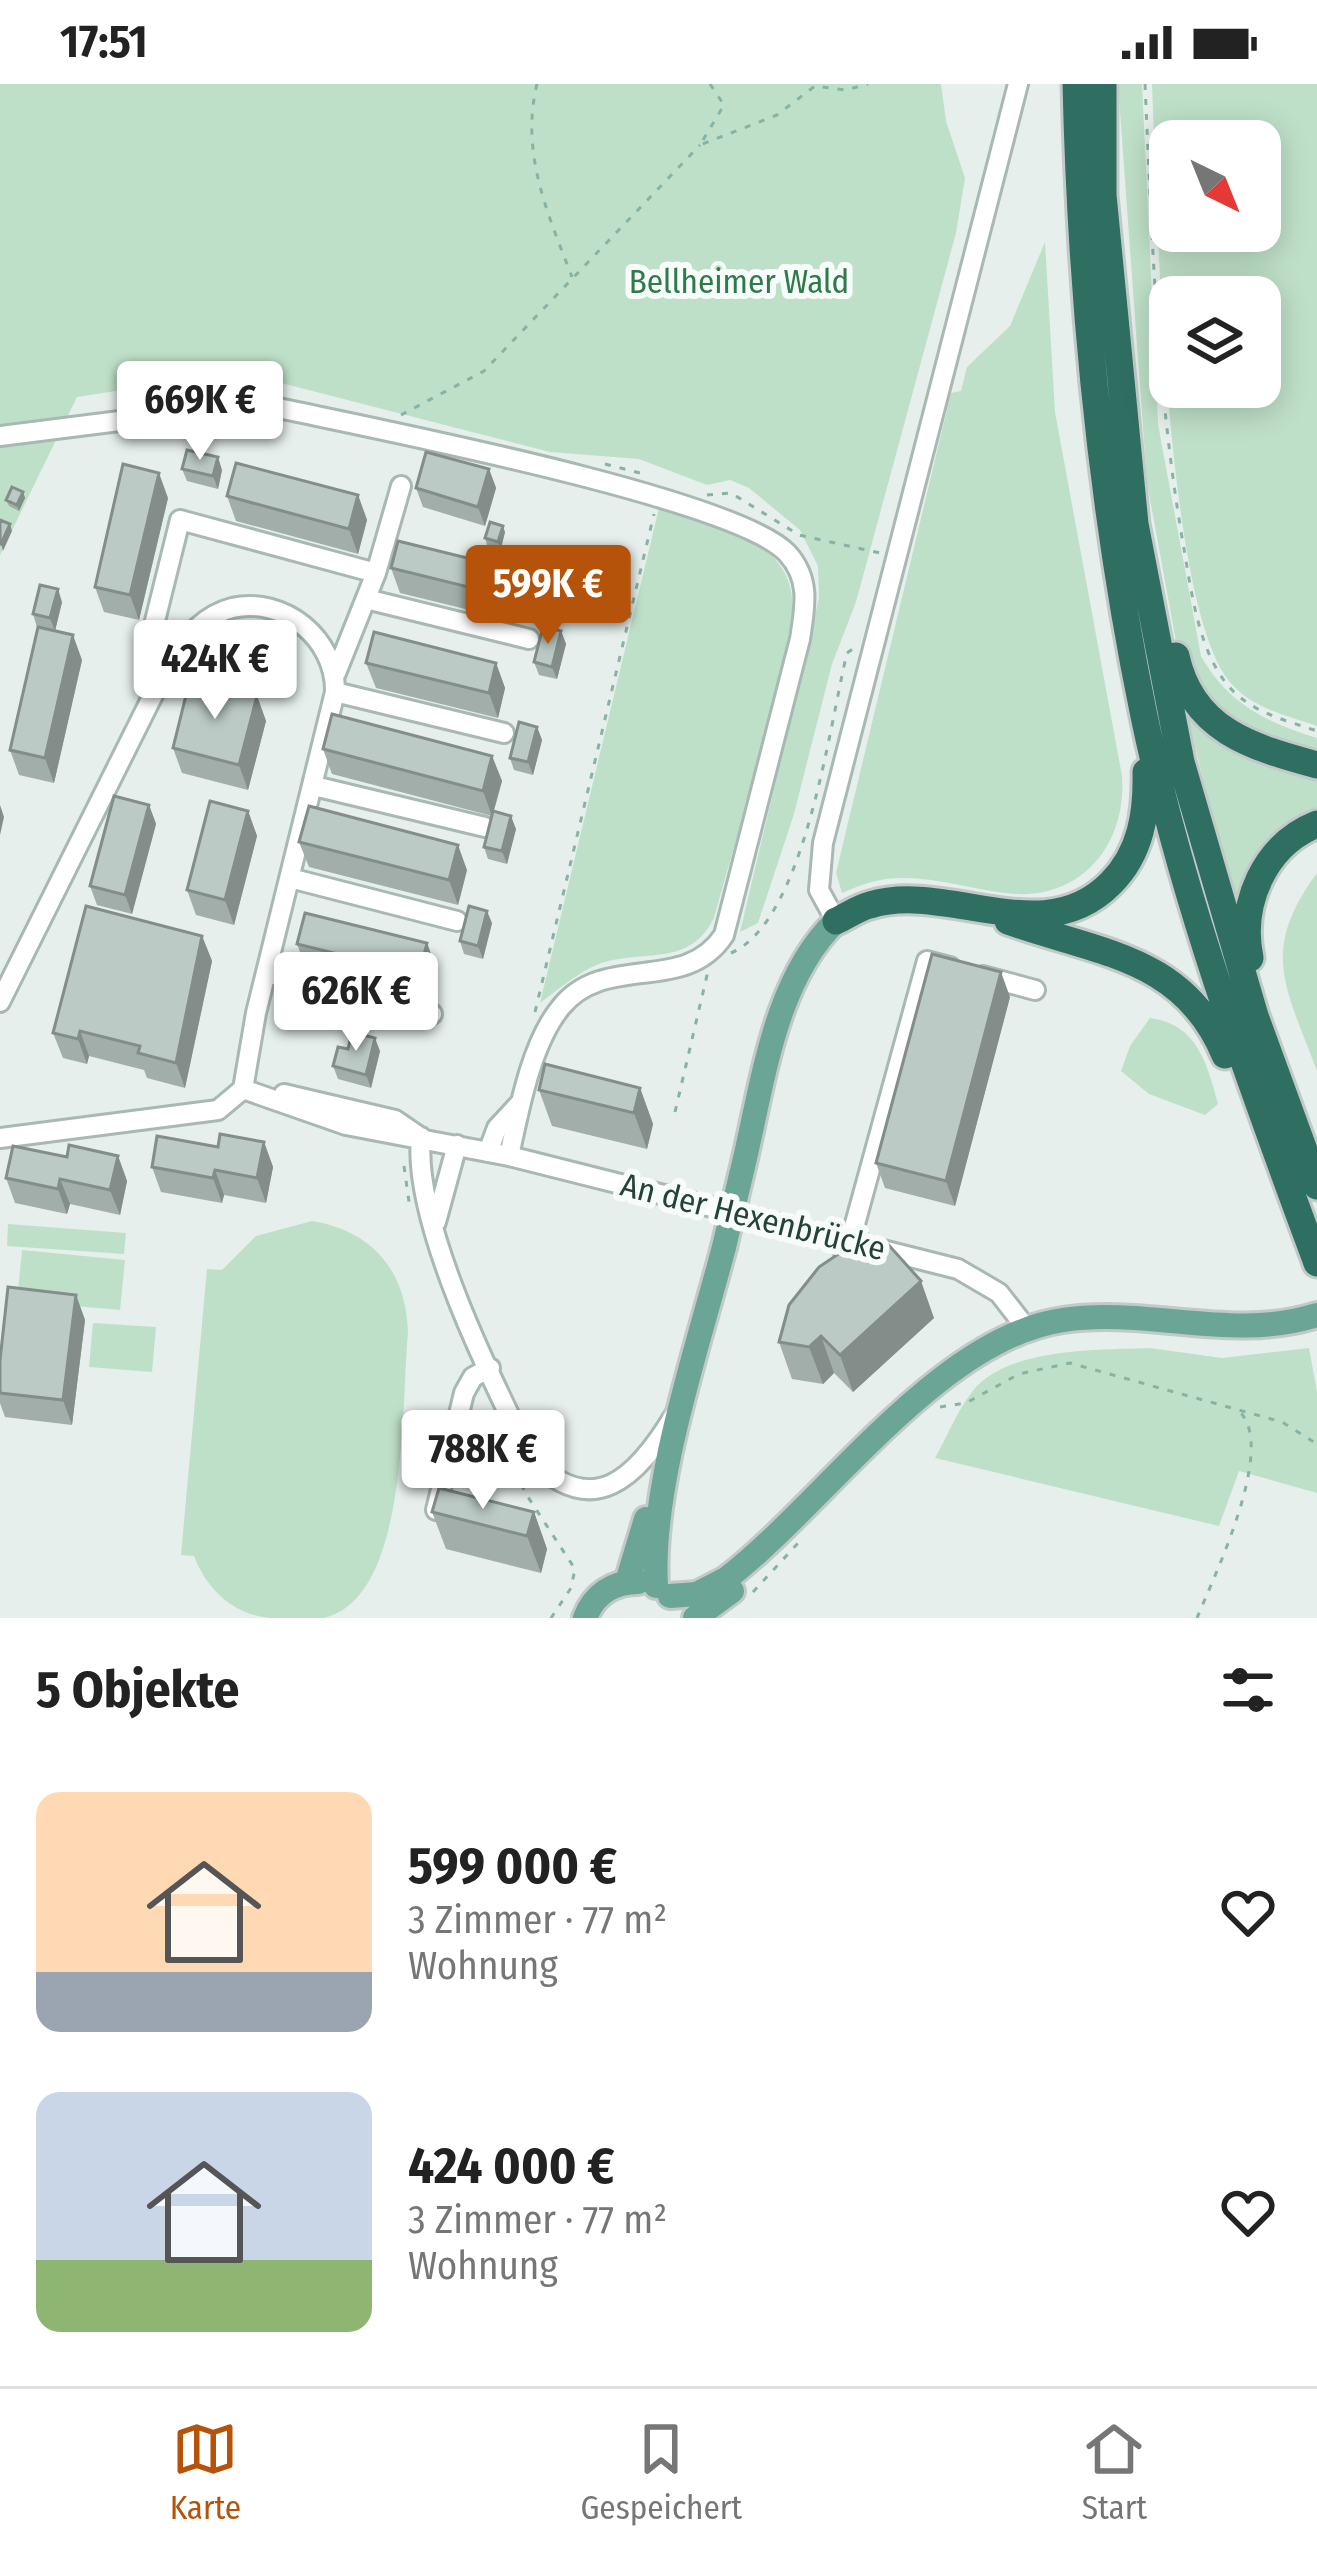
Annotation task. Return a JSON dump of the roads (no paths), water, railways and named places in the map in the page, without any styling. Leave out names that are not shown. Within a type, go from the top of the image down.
[{"type":"highway","points":[[836,921],[872,903],[932,903],[1046,914],[1076,907],[1102,892],[1122,872],[1147,806],[1143,714],[1093,392],[1080,258],[1076,84]]},
{"type":"highway","points":[[1103,84],[1103,195],[1135,524],[1181,762],[1255,1016],[1317,1186]]},
{"type":"highway","points":[[1135,524],[1148,532],[1182,684],[1208,720],[1244,745],[1317,765]]},
{"type":"highway","points":[[1143,714],[1225,1011],[1317,1263]]},
{"type":"highway","points":[[1255,1016],[1246,936],[1250,899],[1270,860],[1288,841],[1317,824]]},
{"type":"highway","points":[[976,910],[1146,965],[1174,981],[1215,1031],[1236,1083],[1272,1142]]},
{"type":"main road","points":[[670,1600],[654,1556],[684,1399],[783,1012],[805,958],[836,921]]},
{"type":"main road","points":[[627,1582],[670,1600],[698,1594],[726,1579],[963,1364],[1027,1329],[1082,1319],[1139,1317],[1245,1328],[1311,1317]]},
{"type":"main road","points":[[585,1618],[598,1596],[627,1582],[677,1432]]},
{"type":"main road","points":[[695,1618],[760,1566],[823,1488]]},
{"type":"street","points":[[836,921],[817,876],[874,633],[1018,84]]},
{"type":"street","points":[[0,436],[246,405],[386,432],[657,499],[770,538],[792,559],[806,590],[794,667],[724,934],[704,959],[683,970],[615,976],[576,993],[544,1035],[509,1156]]},
{"type":"street","points":[[0,1138],[218,1110],[243,1089],[336,682],[376,573],[401,485]]},
{"type":"street","points":[[173,655],[149,645],[180,520],[376,573]]},
{"type":"street","points":[[366,599],[529,639]]},
{"type":"street","points":[[0,1002],[173,655],[211,617],[256,606],[300,622],[336,682],[504,733]]},
{"type":"street","points":[[314,786],[485,827]]},
{"type":"street","points":[[290,878],[457,921]]},
{"type":"street","points":[[825,1272],[850,1242],[927,961],[1035,990]]},
{"type":"street","points":[[267,973],[432,1014]]},
{"type":"street","name":"An der Hexenbrücke","points":[[243,1089],[291,1094],[378,1116],[421,1138],[850,1242],[984,1280],[1027,1329]]},
{"type":"street","points":[[488,1152],[497,1128],[526,1096]]},
{"type":"street","points":[[421,1138],[424,1186],[435,1226],[530,1457],[558,1483],[599,1489],[635,1470],[684,1399]]},
{"type":"street","points":[[435,1226],[457,1145]]},
{"type":"street","points":[[435,1513],[464,1393],[473,1377],[492,1372]]},
{"type":"park label","name":"Bellheimer Wald","points":[[739,282]]}]
